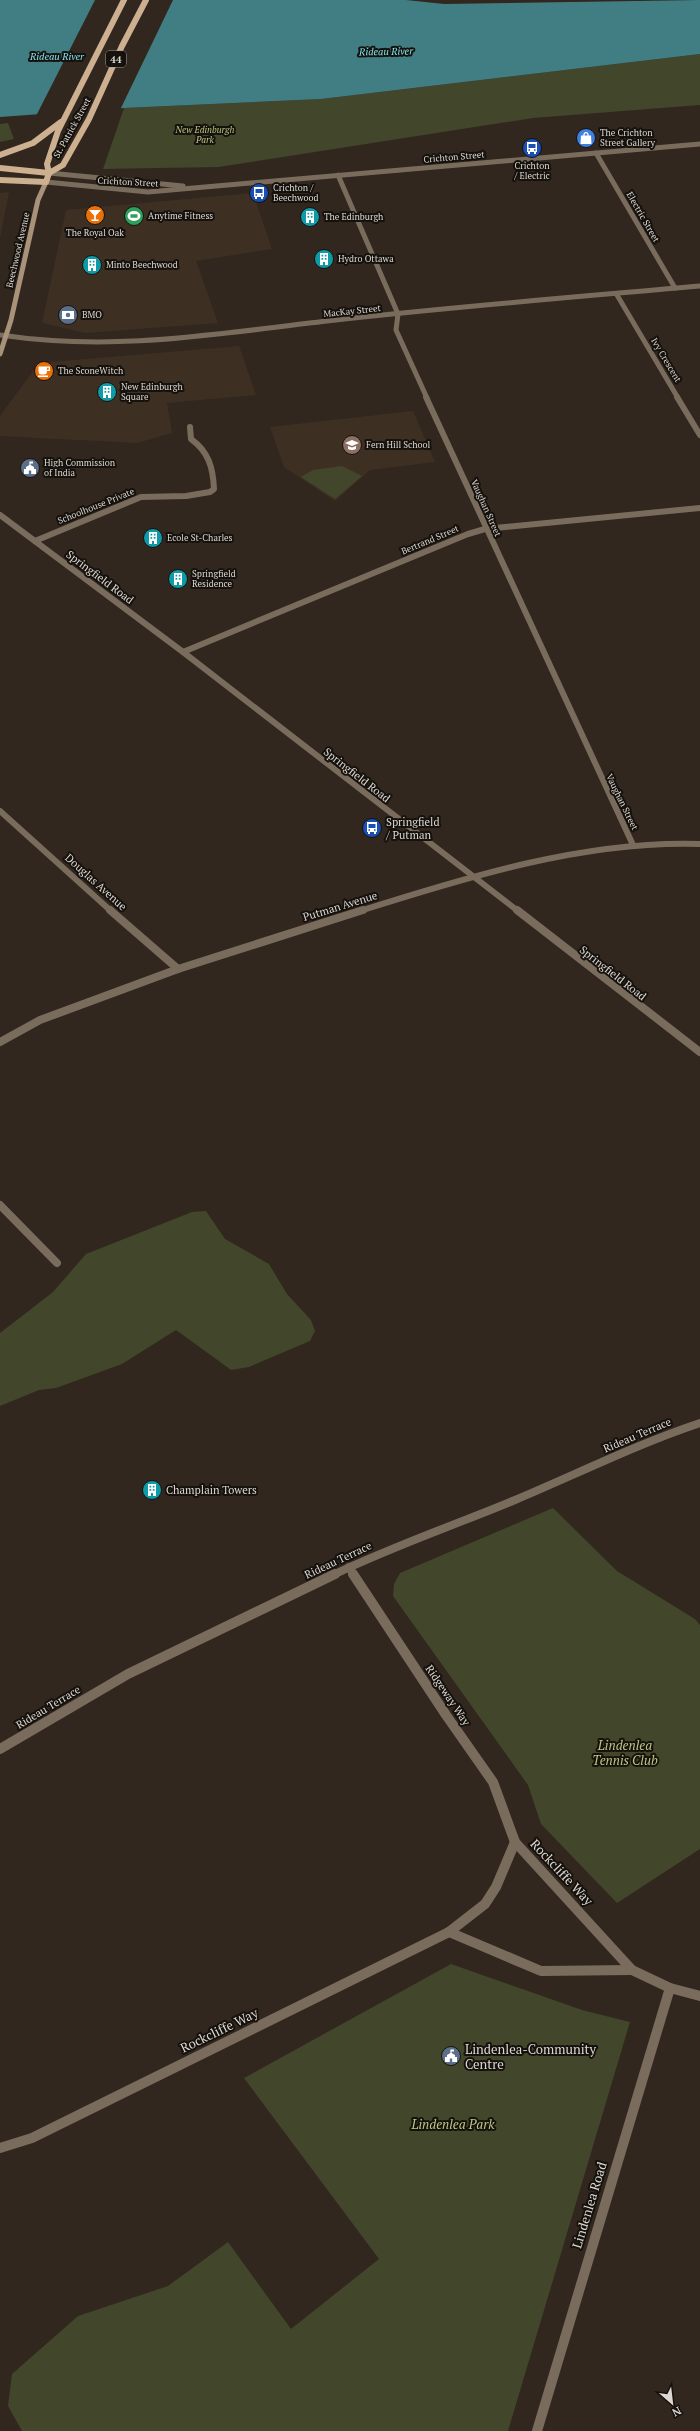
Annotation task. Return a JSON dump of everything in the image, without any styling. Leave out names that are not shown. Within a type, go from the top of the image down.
[{"type":"main road","name":"St. Patrick Street","points":[[124,0],[62,121],[47,164],[49,173],[63,165],[89,120],[122,46],[146,0]]},
{"type":"main road","points":[[0,155],[13,152],[38,141],[62,121]]},
{"type":"main road","points":[[0,168],[49,173]]},
{"type":"main road","name":"Beechwood Avenue","points":[[0,354],[3,335],[38,200],[49,173]]},
{"type":"main road","points":[[0,180],[46,182]]},
{"type":"street","name":"Crichton Street","points":[[46,182],[148,192],[700,144]]},
{"type":"street","name":"Electric Street","points":[[596,153],[675,288]]},
{"type":"street","name":"Crichton Street","points":[[49,173],[135,183],[210,186]]},
{"type":"street","name":"Vaughan Street","points":[[338,175],[398,314],[396,330],[485,529],[633,845]]},
{"type":"street","name":"MacKay Street","points":[[3,335],[32,342],[116,344],[398,314],[700,286]]},
{"type":"street","name":"Ivy Crescent","points":[[617,294],[700,434]]},
{"type":"street","name":"Schoolhouse Private","points":[[35,541],[141,497],[186,496],[210,492],[214,489],[212,470],[203,446],[191,439],[190,427]]},
{"type":"street","name":"Bertrand Street","points":[[183,652],[468,534],[485,529],[700,508]]},
{"type":"street","name":"Springfield Road","points":[[0,515],[183,652],[700,1052]]},
{"type":"street","name":"Douglas Avenue","points":[[0,811],[155,951],[178,968]]},
{"type":"street","name":"Putman Avenue","points":[[0,1042],[40,1020],[178,968],[436,887],[475,879],[585,851],[633,845],[700,844]]},
{"type":"street","points":[[0,1206],[57,1262]]},
{"type":"street","name":"Rideau Terrace","points":[[0,1749],[128,1674],[349,1567],[446,1526],[515,1500],[661,1436],[700,1422]]},
{"type":"street","name":"Ridgeway Way","points":[[349,1567],[446,1715],[493,1782],[515,1842]]},
{"type":"street","name":"Rockcliffe Way","points":[[0,2148],[32,2138],[449,1932],[485,1904],[496,1887],[515,1842],[632,1970],[670,1988],[700,1996]]},
{"type":"street","name":"Rockcliffe Way","points":[[449,1932],[541,1971],[632,1970]]},
{"type":"street","name":"Lindenlea Road","points":[[537,2431],[670,1988]]},
{"type":"shaded area","points":[[9,192],[0,238],[0,193]]},
{"type":"shaded area","points":[[253,193],[272,249],[196,261],[218,323],[85,333],[42,323],[66,210]]},
{"type":"shaded area","name":"New Edinburgh Square","points":[[239,346],[256,395],[167,403],[172,433],[137,443],[0,436],[0,416],[39,363]]},
{"type":"shaded area","name":"Fern Hill School","points":[[413,411],[435,462],[370,470],[335,501],[284,467],[270,427]]},
{"type":"green space","name":"New Edinburgh Park","points":[[700,54],[700,105],[533,118],[219,167],[103,169],[124,108],[321,99]]},
{"type":"green space","points":[[8,123],[14,139],[0,142],[0,124]]},
{"type":"green space","points":[[342,466],[362,476],[335,499],[301,477],[313,470]]},
{"type":"green space","points":[[206,1211],[225,1239],[269,1264],[287,1294],[311,1320],[315,1331],[310,1341],[249,1367],[231,1370],[176,1330],[122,1364],[56,1388],[39,1390],[0,1406],[0,1333],[53,1292],[86,1254],[192,1212]]},
{"type":"green space","name":"Lindenlea Tennis Club","points":[[553,1508],[617,1571],[695,1619],[700,1625],[700,1849],[617,1903],[541,1824],[528,1785],[393,1596],[394,1584],[400,1573]]},
{"type":"green space","name":"Lindenlea Park","points":[[451,1964],[582,2010],[630,2022],[508,2431],[22,2431],[8,2406],[12,2374],[78,2316],[168,2286],[228,2242],[291,2329],[379,2259],[244,2078]]},
{"type":"water","name":"Rideau River","points":[[0,0],[406,0],[444,4],[700,0],[700,54],[321,99],[124,108],[0,117]]},
{"type":"pier","points":[[95,0],[173,0],[120,110],[36,116]]},
{"type":"place","name":"The Crichton Street Gallery","points":[[586,138]]},
{"type":"place","name":"Crichton / Electric","points":[[532,148]]},
{"type":"place","name":"Crichton / Beechwood","points":[[259,193]]},
{"type":"place","name":"The Royal Oak","points":[[95,215]]},
{"type":"place","name":"Anytime Fitness","points":[[134,216]]},
{"type":"place","name":"The Edinburgh","points":[[310,217]]},
{"type":"place","name":"Hydro Ottawa","points":[[324,259]]},
{"type":"place","name":"Minto Beechwood","points":[[92,265]]},
{"type":"place","name":"BMO","points":[[68,315]]},
{"type":"place","name":"The SconeWitch","points":[[44,371]]},
{"type":"place","name":"New Edinburgh Square","points":[[107,392]]},
{"type":"place","name":"Fern Hill School","points":[[352,445]]},
{"type":"place","name":"High Commission of India","points":[[30,468]]},
{"type":"place","name":"Ecole St-Charles","points":[[153,538]]},
{"type":"place","name":"Springfield Residence","points":[[178,579]]},
{"type":"place","name":"Springfield / Putman","points":[[372,828]]},
{"type":"place","name":"Champlain Towers","points":[[152,1490]]},
{"type":"place","name":"Lindenlea-Community Centre","points":[[451,2056]]}]
